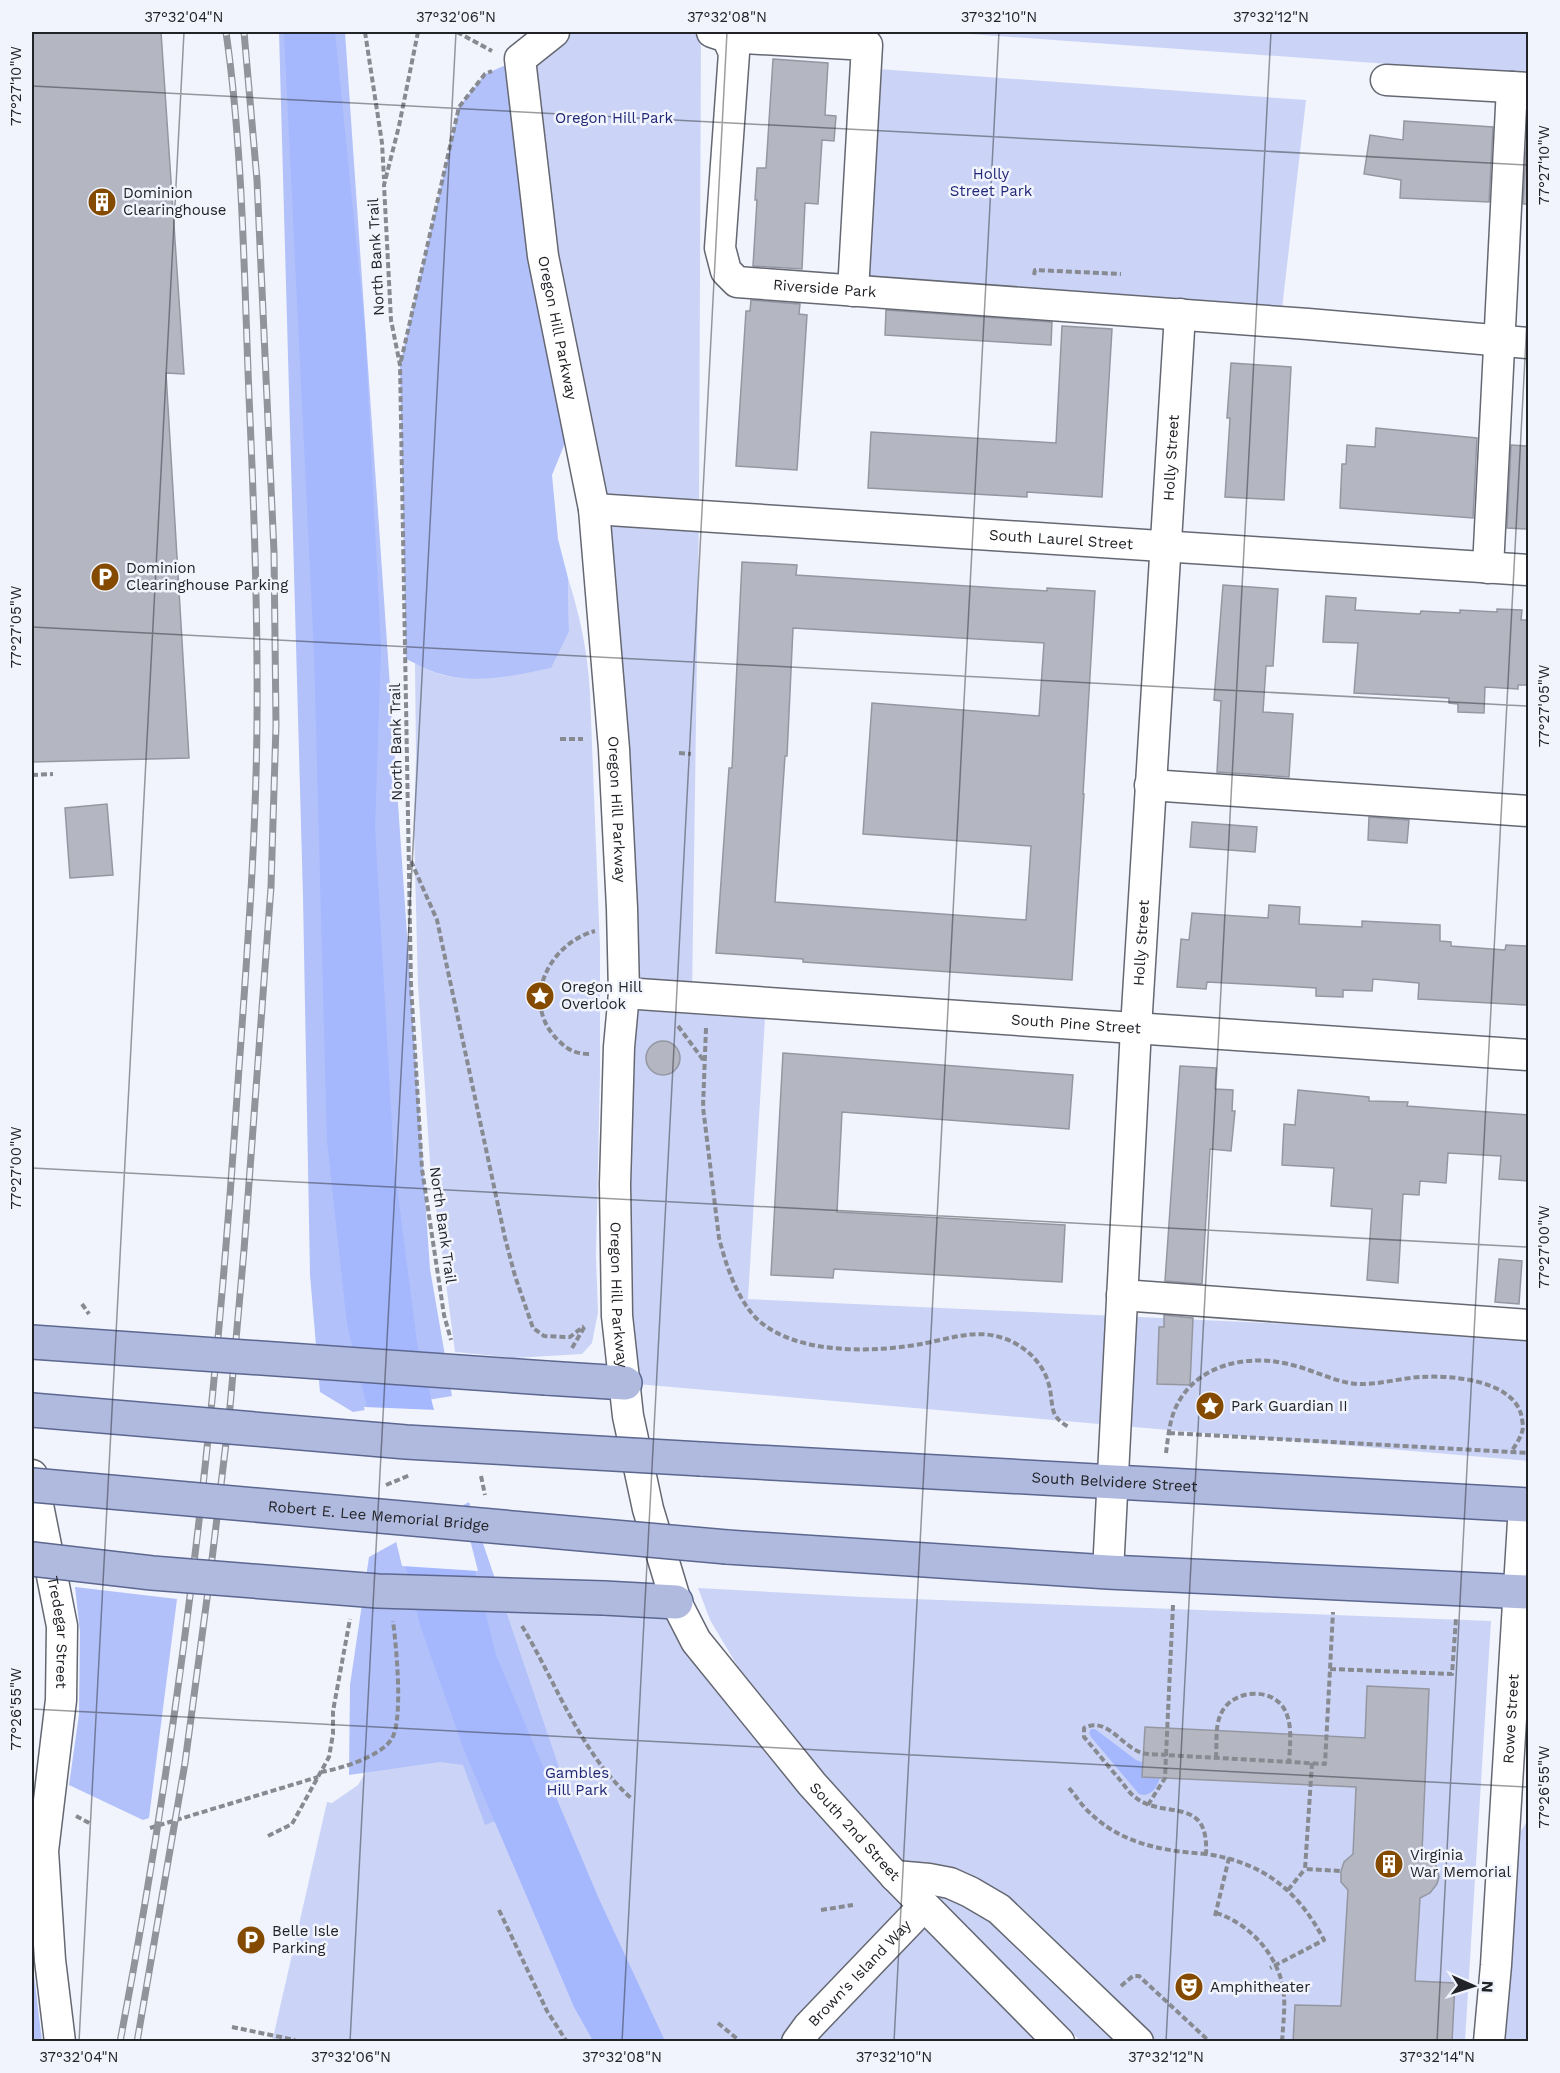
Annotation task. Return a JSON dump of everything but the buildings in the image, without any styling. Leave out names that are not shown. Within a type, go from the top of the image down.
[{"type":"main road","points":[[32,1342],[625,1383]]},
{"type":"main road","name":"South Belvidere Street","points":[[32,1410],[406,1442],[1526,1505]]},
{"type":"main road","name":"Robert E. Lee Memorial Bridge","points":[[32,1485],[727,1547],[1108,1572]]},
{"type":"main road","points":[[32,1559],[152,1573],[378,1591],[676,1602]]},
{"type":"main road","points":[[1108,1572],[1523,1592]]},
{"type":"street","points":[[506,55],[554,32]]},
{"type":"street","points":[[720,34],[867,45],[853,291]]},
{"type":"street","name":"Riverside Park","points":[[720,34],[734,53],[720,249],[726,271],[737,282],[1180,314],[1514,342]]},
{"type":"street","name":"Oregon Hill Parkway","points":[[506,55],[543,256],[594,509],[614,749],[624,993],[619,1047],[615,1194],[617,1316],[630,1432],[648,1509],[676,1602]]},
{"type":"street","points":[[1386,80],[1520,88],[1514,342],[1488,568]]},
{"type":"street","name":"Holly Street","points":[[1108,1572],[1136,1028],[1180,314]]},
{"type":"street","name":"South Laurel Street","points":[[594,509],[1528,570]]},
{"type":"street","points":[[1150,785],[1528,811]]},
{"type":"street","name":"South Pine Street","points":[[624,993],[1528,1055]]},
{"type":"street","points":[[1122,1295],[1528,1325]]},
{"type":"street","name":"Tredegar Street","points":[[32,1476],[62,1626],[61,1701],[42,1851],[50,1960],[60,2042]]},
{"type":"street","name":"Rowe Street","points":[[1489,2042],[1518,1791],[1526,1505]]},
{"type":"street","name":"South 2nd Street","points":[[676,1602],[696,1641],[812,1784],[923,1906],[1059,2042]]},
{"type":"street","points":[[895,1876],[950,1883],[999,1909],[1138,2042]]},
{"type":"street","name":"Brown's Island Way","points":[[797,2042],[808,2027],[923,1906]]},
{"type":"path","points":[[365,32],[382,143],[384,184]]},
{"type":"path","name":"North Bank Trail","points":[[418,32],[399,126],[384,184],[391,320],[400,364],[411,985],[422,1169],[444,1315],[452,1343]]},
{"type":"path","points":[[400,364],[459,107],[485,74],[506,55],[457,32]]},
{"type":"path","points":[[561,739],[593,739]]},
{"type":"path","points":[[679,753],[691,754]]},
{"type":"path","points":[[32,775],[53,774]]},
{"type":"path","points":[[409,858],[437,920],[505,1238],[533,1328],[544,1336],[570,1336],[592,1321]]},
{"type":"path","points":[[592,1054],[572,1052],[554,1037],[541,1010],[540,996],[546,969],[555,956],[570,942],[601,929]]},
{"type":"path","points":[[678,1025],[704,1062]]},
{"type":"path","points":[[706,1027],[703,1107],[719,1238],[739,1292],[757,1318],[777,1333],[802,1342],[837,1348],[893,1347],[962,1335],[1002,1337],[1023,1347],[1040,1364],[1046,1376],[1056,1418],[1069,1427]]},
{"type":"path","points":[[1166,1454],[1174,1410],[1182,1395],[1193,1382],[1208,1372],[1247,1360],[1268,1360],[1291,1364],[1341,1382],[1362,1384],[1443,1376],[1492,1387],[1510,1397],[1519,1410],[1523,1431],[1511,1452]]},
{"type":"path","points":[[1523,1431],[1528,1432]]},
{"type":"path","points":[[1169,1433],[1528,1453]]},
{"type":"path","points":[[1148,1805],[1165,1778],[1174,1601]]},
{"type":"path","points":[[268,1836],[292,1824],[329,1757],[333,1734],[333,1711],[351,1608]]},
{"type":"path","points":[[1206,1854],[1207,1841],[1204,1830],[1197,1820],[1186,1812],[1148,1805],[1134,1797],[1084,1737],[1084,1728],[1092,1724],[1103,1726],[1143,1754],[1325,1764],[1334,1609]]},
{"type":"path","points":[[150,1828],[339,1769],[377,1752],[392,1740],[397,1725],[399,1688],[391,1613]]},
{"type":"path","points":[[1330,1669],[1452,1674],[1456,1616]]},
{"type":"path","points":[[519,1620],[576,1729],[616,1785],[632,1799]]},
{"type":"path","points":[[1216,1758],[1219,1717],[1224,1707],[1243,1694],[1253,1694],[1272,1698],[1287,1714],[1290,1742],[1289,1762]]},
{"type":"path","points":[[1288,1890],[1305,1869],[1312,1763]]},
{"type":"path","points":[[1069,1788],[1090,1813],[1113,1831],[1139,1844],[1175,1852],[1229,1858],[1247,1864],[1288,1890],[1314,1922],[1324,1940],[1273,1967]]},
{"type":"path","points":[[1229,1858],[1216,1914],[1235,1921],[1251,1933],[1263,1946],[1282,1981],[1284,1995],[1282,2042]]},
{"type":"path","points":[[1305,1869],[1341,1871]]},
{"type":"path","points":[[821,1910],[852,1905]]},
{"type":"path","points":[[499,1910],[547,2011],[567,2042]]},
{"type":"path","points":[[1102,2007],[1126,1980],[1139,1976],[1210,2042]]},
{"type":"path","points":[[718,2023],[741,2042]]},
{"type":"path","points":[[232,2027],[295,2040]]},
{"type":"green space","name":"Oregon Hill Park","points":[[525,32],[701,32],[699,516],[692,997],[766,1002],[748,1299],[1528,1335],[1528,1461],[625,1383],[614,749],[520,59]]},
{"type":"green space","points":[[942,32],[1528,32],[1528,74]]},
{"type":"green space","name":"Holly Street Park","points":[[878,69],[1306,100],[1282,309],[864,279]]},
{"type":"green space","points":[[568,578],[583,635],[590,693],[600,947],[596,1257],[598,1312],[592,1343],[582,1354],[514,1358],[455,1352],[430,1162],[418,986],[414,832],[415,663],[439,674],[469,678],[510,676],[550,668],[569,632]]},
{"type":"green space","points":[[698,1588],[862,1597],[1491,1621],[1465,2041],[1081,2041],[1042,2007],[937,1905],[769,1719],[710,1620]]},
{"type":"green space","name":"Gambles Hill Park","points":[[378,1591],[682,1616],[1059,2042],[272,2042],[327,1802],[332,1803],[358,1785],[366,1772]]},
{"type":"green space","points":[[1528,1820],[1528,2041],[1505,2042],[1520,1832]]},
{"type":"shaded area","points":[[279,32],[345,32],[430,1269],[452,1396],[353,1412],[320,1392],[310,1275],[303,897]]},
{"type":"shaded area","points":[[284,32],[335,32],[365,329],[381,648],[375,827],[394,1163],[417,1343],[496,1655],[599,1899],[665,2041],[593,2041],[574,2007],[464,1750],[420,1625],[347,1324],[327,1141],[314,652]]},
{"type":"shaded area","points":[[520,59],[574,411],[552,475],[558,539],[568,578],[569,632],[551,668],[482,679],[454,677],[436,673],[406,659],[400,365],[459,107],[485,74]]},
{"type":"shaded area","points":[[469,1502],[568,1794],[485,1825],[463,1765],[440,1762],[349,1775],[350,1685],[369,1557]]},
{"type":"shaded area","points":[[75,1587],[177,1599],[149,1818],[143,1820],[69,1785],[79,1714],[80,1632]]},
{"type":"shaded area","points":[[1091,1729],[1095,1729],[1136,1760],[1161,1773],[1154,1790],[1148,1794],[1139,1794],[1091,1737],[1089,1733]]},
{"type":"shaded area","points":[[32,1959],[42,2041],[32,2041]]},
{"type":"pier","points":[[364,1407],[437,1410],[478,1571],[402,1566]]},
{"type":"railway","points":[[120,2042],[141,1928],[176,1700],[205,1471],[226,1241],[252,873],[257,721],[255,558],[242,213],[236,122],[226,32]]},
{"type":"railway","points":[[137,2042],[185,1763],[229,1418],[271,887],[276,725],[274,552],[257,180],[244,32]]},
{"type":"place","name":"Dominion Clearinghouse","points":[[102,202]]},
{"type":"place","name":"Dominion Clearinghouse Parking","points":[[105,577]]},
{"type":"place","name":"Oregon Hill Overlook","points":[[540,996]]},
{"type":"place","name":"Park Guardian II","points":[[1210,1406]]},
{"type":"place","name":"Virginia War Memorial","points":[[1389,1864]]},
{"type":"place","name":"Belle Isle Parking","points":[[251,1940]]},
{"type":"place","name":"Amphitheater","points":[[1189,1987]]}]
